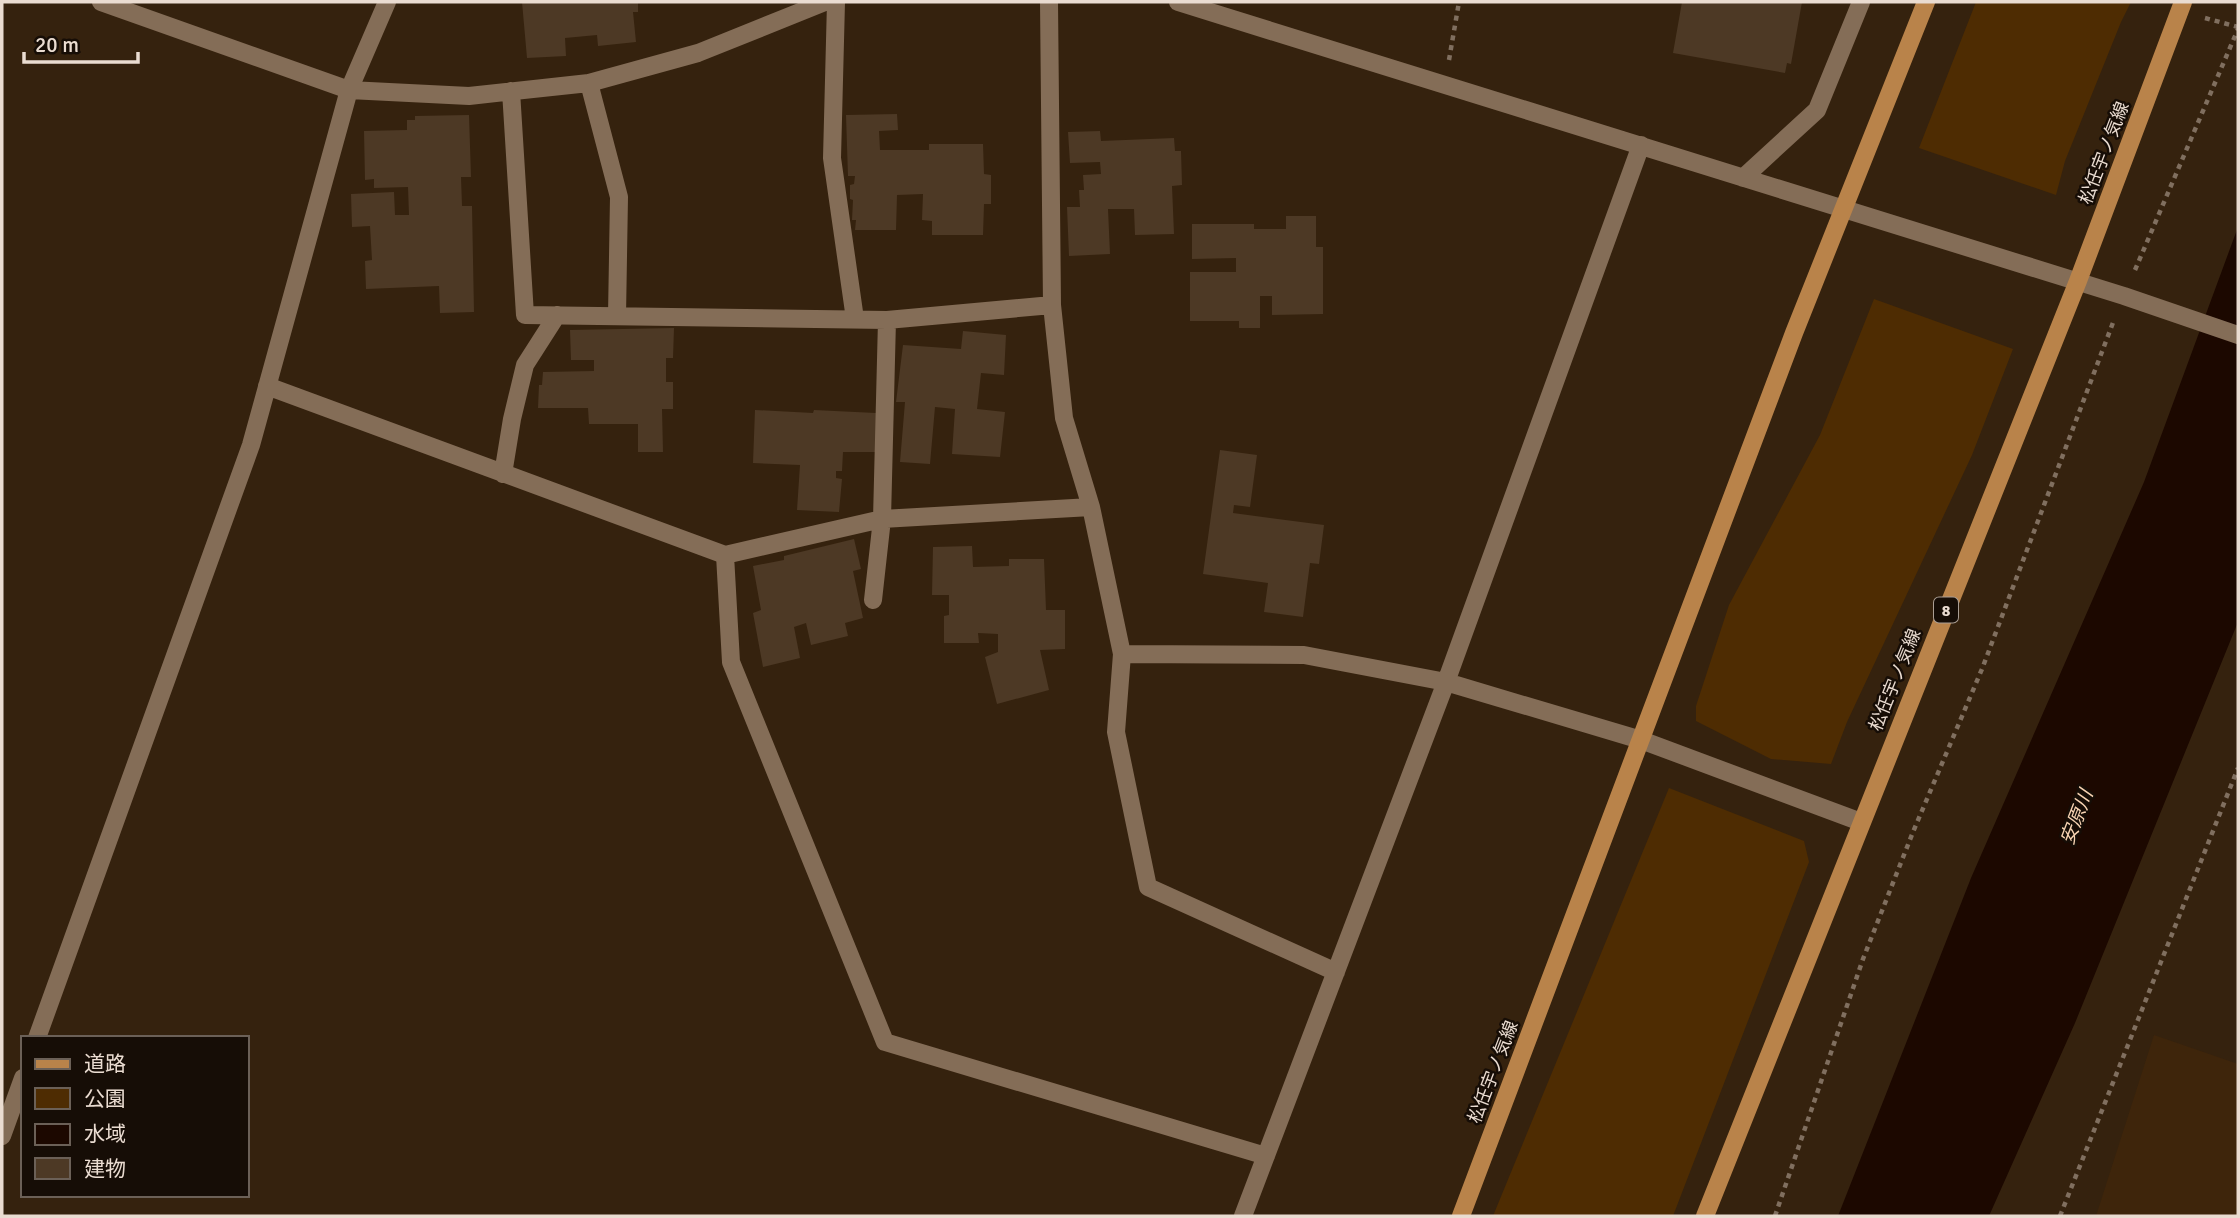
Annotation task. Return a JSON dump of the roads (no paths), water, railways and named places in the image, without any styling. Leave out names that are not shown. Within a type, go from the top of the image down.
[{"type":"main road","name":"松任宇ノ気線","points":[[1461,1216],[1843,209],[1926,2]]},
{"type":"main road","name":"松任宇ノ気線","points":[[1706,1216],[2078,281],[2183,2]]},
{"type":"street","points":[[101,2],[349,90],[469,96],[589,83],[698,52],[825,2]]},
{"type":"street","points":[[38,1036],[251,445],[349,90],[387,2]]},
{"type":"street","points":[[836,2],[832,158],[855,320]]},
{"type":"street","points":[[1049,2],[1052,305],[1064,418],[1091,507],[1122,654],[1116,733],[1148,887],[1336,972]]},
{"type":"street","points":[[1178,2],[2078,281],[2238,335]]},
{"type":"street","points":[[1744,178],[1817,110],[1861,2]]},
{"type":"street","points":[[589,83],[619,197],[617,316]]},
{"type":"street","points":[[511,91],[525,315],[887,320],[1052,305]]},
{"type":"street","points":[[1243,1216],[1446,682],[1641,145]]},
{"type":"street","points":[[503,474],[525,365],[556,315]]},
{"type":"street","points":[[873,600],[882,519],[887,320]]},
{"type":"street","points":[[267,386],[725,555],[882,519],[1091,507]]},
{"type":"street","points":[[725,555],[731,662],[885,1042],[1266,1156]]},
{"type":"street","points":[[1122,654],[1304,655],[1446,682],[1641,740],[1861,822]]},
{"type":"street","points":[[2,1136],[21,1084]]},
{"type":"water","name":"安原川","points":[[2238,227],[2238,622],[2075,1023],[1989,1216],[1838,1216],[1971,878],[2144,482]]}]
